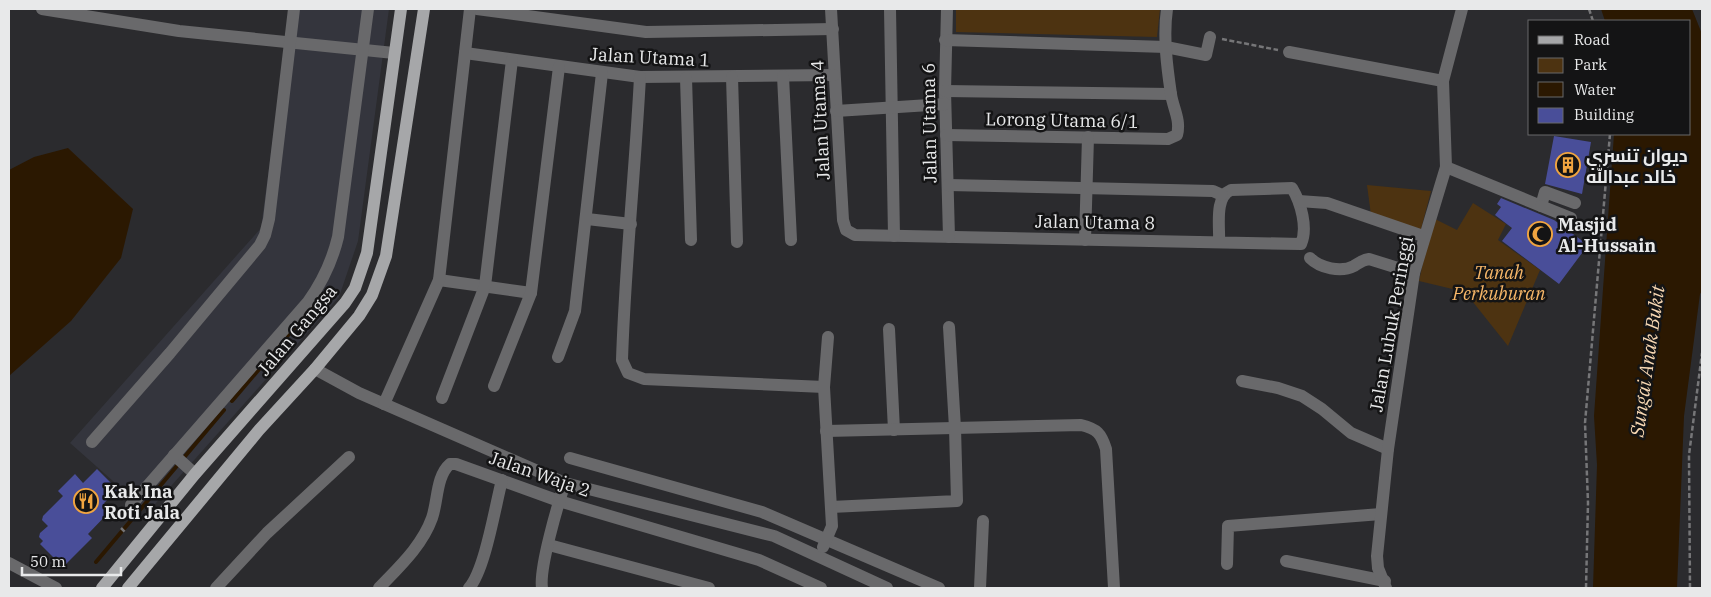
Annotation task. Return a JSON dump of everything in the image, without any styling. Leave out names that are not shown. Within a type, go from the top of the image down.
[{"type":"main road","name":"Jalan Gangsa","points":[[102,588],[194,472],[328,324],[355,288],[367,253],[401,9]]},
{"type":"main road","points":[[128,588],[253,437],[315,369],[359,316],[380,277],[386,256],[424,9]]},
{"type":"street","points":[[42,9],[179,31],[394,53]]},
{"type":"street","points":[[92,442],[170,353],[260,245],[265,235],[272,199],[294,9]]},
{"type":"street","points":[[131,505],[176,457],[308,302],[323,280],[332,261],[338,237],[368,9]]},
{"type":"street","points":[[384,404],[439,280],[470,9]]},
{"type":"street","points":[[477,9],[646,32],[833,29]]},
{"type":"street","name":"Jalan Utama 4","points":[[831,9],[843,220],[846,230]]},
{"type":"street","points":[[890,9],[894,236]]},
{"type":"street","name":"Jalan Utama 6","points":[[947,9],[945,104],[949,237]]},
{"type":"street","points":[[945,91],[1171,94],[1166,47],[1167,9]]},
{"type":"street","name":"Jalan Lubuk Peringgi","points":[[1386,584],[1378,568],[1377,556],[1388,449],[1414,273],[1423,236],[1446,167],[1443,81],[1462,9]]},
{"type":"street","points":[[945,40],[1166,47],[1206,54],[1210,37]]},
{"type":"street","points":[[1289,52],[1443,81]]},
{"type":"street","name":"Jalan Utama 1","points":[[465,53],[602,74],[640,77],[834,75]]},
{"type":"street","points":[[442,398],[485,286],[512,60]]},
{"type":"street","points":[[494,386],[531,293],[559,67]]},
{"type":"street","points":[[558,357],[574,311],[602,74]]},
{"type":"street","points":[[783,76],[790,240]]},
{"type":"street","points":[[640,77],[631,224],[624,293],[622,360],[628,373],[639,377],[661,380],[824,387]]},
{"type":"street","points":[[732,77],[736,242]]},
{"type":"street","points":[[686,78],[691,240]]},
{"type":"street","name":"Lorong Utama 6/1","points":[[946,135],[1168,139],[1177,135],[1179,126],[1171,94]]},
{"type":"street","points":[[836,111],[945,104]]},
{"type":"street","points":[[1084,240],[1088,137]]},
{"type":"street","points":[[1446,167],[1571,218]]},
{"type":"street","points":[[948,185],[1213,191],[1222,195]]},
{"type":"street","points":[[1222,195],[1231,190],[1292,188],[1300,201],[1327,203],[1423,236]]},
{"type":"street","points":[[1541,206],[1545,192],[1575,203]]},
{"type":"street","points":[[1219,242],[1222,195]]},
{"type":"street","name":"Jalan Utama 8","points":[[846,230],[855,235],[1301,244],[1305,236],[1300,201]]},
{"type":"street","points":[[586,219],[631,224]]},
{"type":"street","points":[[1310,258],[1324,267],[1340,269],[1350,268],[1369,259],[1414,273]]},
{"type":"street","points":[[439,280],[531,293]]},
{"type":"street","points":[[831,506],[956,501],[955,428],[949,327]]},
{"type":"street","points":[[889,329],[894,430]]},
{"type":"street","points":[[819,555],[832,526],[824,387],[828,337]]},
{"type":"street","points":[[315,369],[336,382],[384,404],[565,482],[774,536],[819,555],[887,588]]},
{"type":"street","points":[[1242,380],[1278,388],[1302,396],[1322,409],[1351,433],[1388,449]]},
{"type":"street","points":[[826,432],[1080,425],[1100,432],[1106,449],[1114,588]]},
{"type":"street","points":[[176,457],[194,472]]},
{"type":"street","points":[[216,588],[268,533],[349,457]]},
{"type":"street","points":[[570,458],[762,512],[939,588]]},
{"type":"street","name":"Jalan Waja 2","points":[[379,588],[417,546],[426,533],[432,517],[442,473],[446,468],[456,464],[559,501],[759,560],[821,588]]},
{"type":"street","points":[[468,588],[474,582],[480,567],[502,480]]},
{"type":"street","points":[[542,588],[541,582],[549,545],[565,482]]},
{"type":"street","points":[[685,513],[691,492]]},
{"type":"street","points":[[1227,564],[1228,526],[1381,514]]},
{"type":"street","points":[[980,588],[984,521]]},
{"type":"street","points":[[549,545],[708,588]]},
{"type":"street","points":[[1286,561],[1386,584]]},
{"type":"street","points":[[9,563],[56,588]]},
{"type":"path","points":[[1210,37],[1289,52]]},
{"type":"path","points":[[1586,588],[1588,502],[1585,423],[1594,294],[1610,135]]},
{"type":"path","points":[[1690,588],[1689,455],[1702,353]]},
{"type":"path","points":[[121,528],[126,533]]},
{"type":"shaded area","points":[[290,9],[389,9],[358,241],[339,297],[148,512],[70,443],[261,228]]},
{"type":"green space","points":[[956,9],[1160,9],[1157,37],[956,32]]},
{"type":"green space","name":"Tanah Perkuburan","points":[[1367,185],[1431,191],[1420,233],[1371,215]]},
{"type":"green space","name":"Tanah Perkuburan","points":[[1473,203],[1506,224],[1498,240],[1540,270],[1508,346],[1465,292],[1419,281],[1433,218],[1457,230]]},
{"type":"water","name":"Sungai Anak Bukit","points":[[1601,9],[1692,9],[1702,34],[1702,291],[1700,294],[1684,416],[1677,588],[1593,588],[1597,465],[1594,416],[1614,135],[1691,135],[1691,20],[1605,20]]},
{"type":"water","points":[[68,148],[133,209],[121,258],[71,321],[9,376],[9,170],[34,157]]},
{"type":"building","name":"دیوان تنسري خالد عبدالله","points":[[1554,136],[1591,142],[1582,194],[1545,184]]},
{"type":"building","name":"Masjid Al-Hussain","points":[[1501,198],[1554,220],[1588,245],[1559,284],[1502,241],[1512,228],[1495,215],[1501,207],[1497,204]]},
{"type":"building","points":[[97,469],[118,490],[104,503],[111,510],[88,534],[92,538],[66,564],[60,558],[57,561],[40,544],[43,541],[39,537],[40,533],[48,526],[42,520],[43,516],[63,496],[58,491],[75,474],[83,483]]},
{"type":"waterway","points":[[232,401],[323,294]]},
{"type":"waterway","points":[[96,562],[224,410]]},
{"type":"place","name":"دیوان تنسري خالد عبدالله","points":[[1568,165]]},
{"type":"place","name":"Masjid Al-Hussain","points":[[1540,234]]},
{"type":"place","name":"Kak Ina Roti Jala","points":[[86,501]]}]
